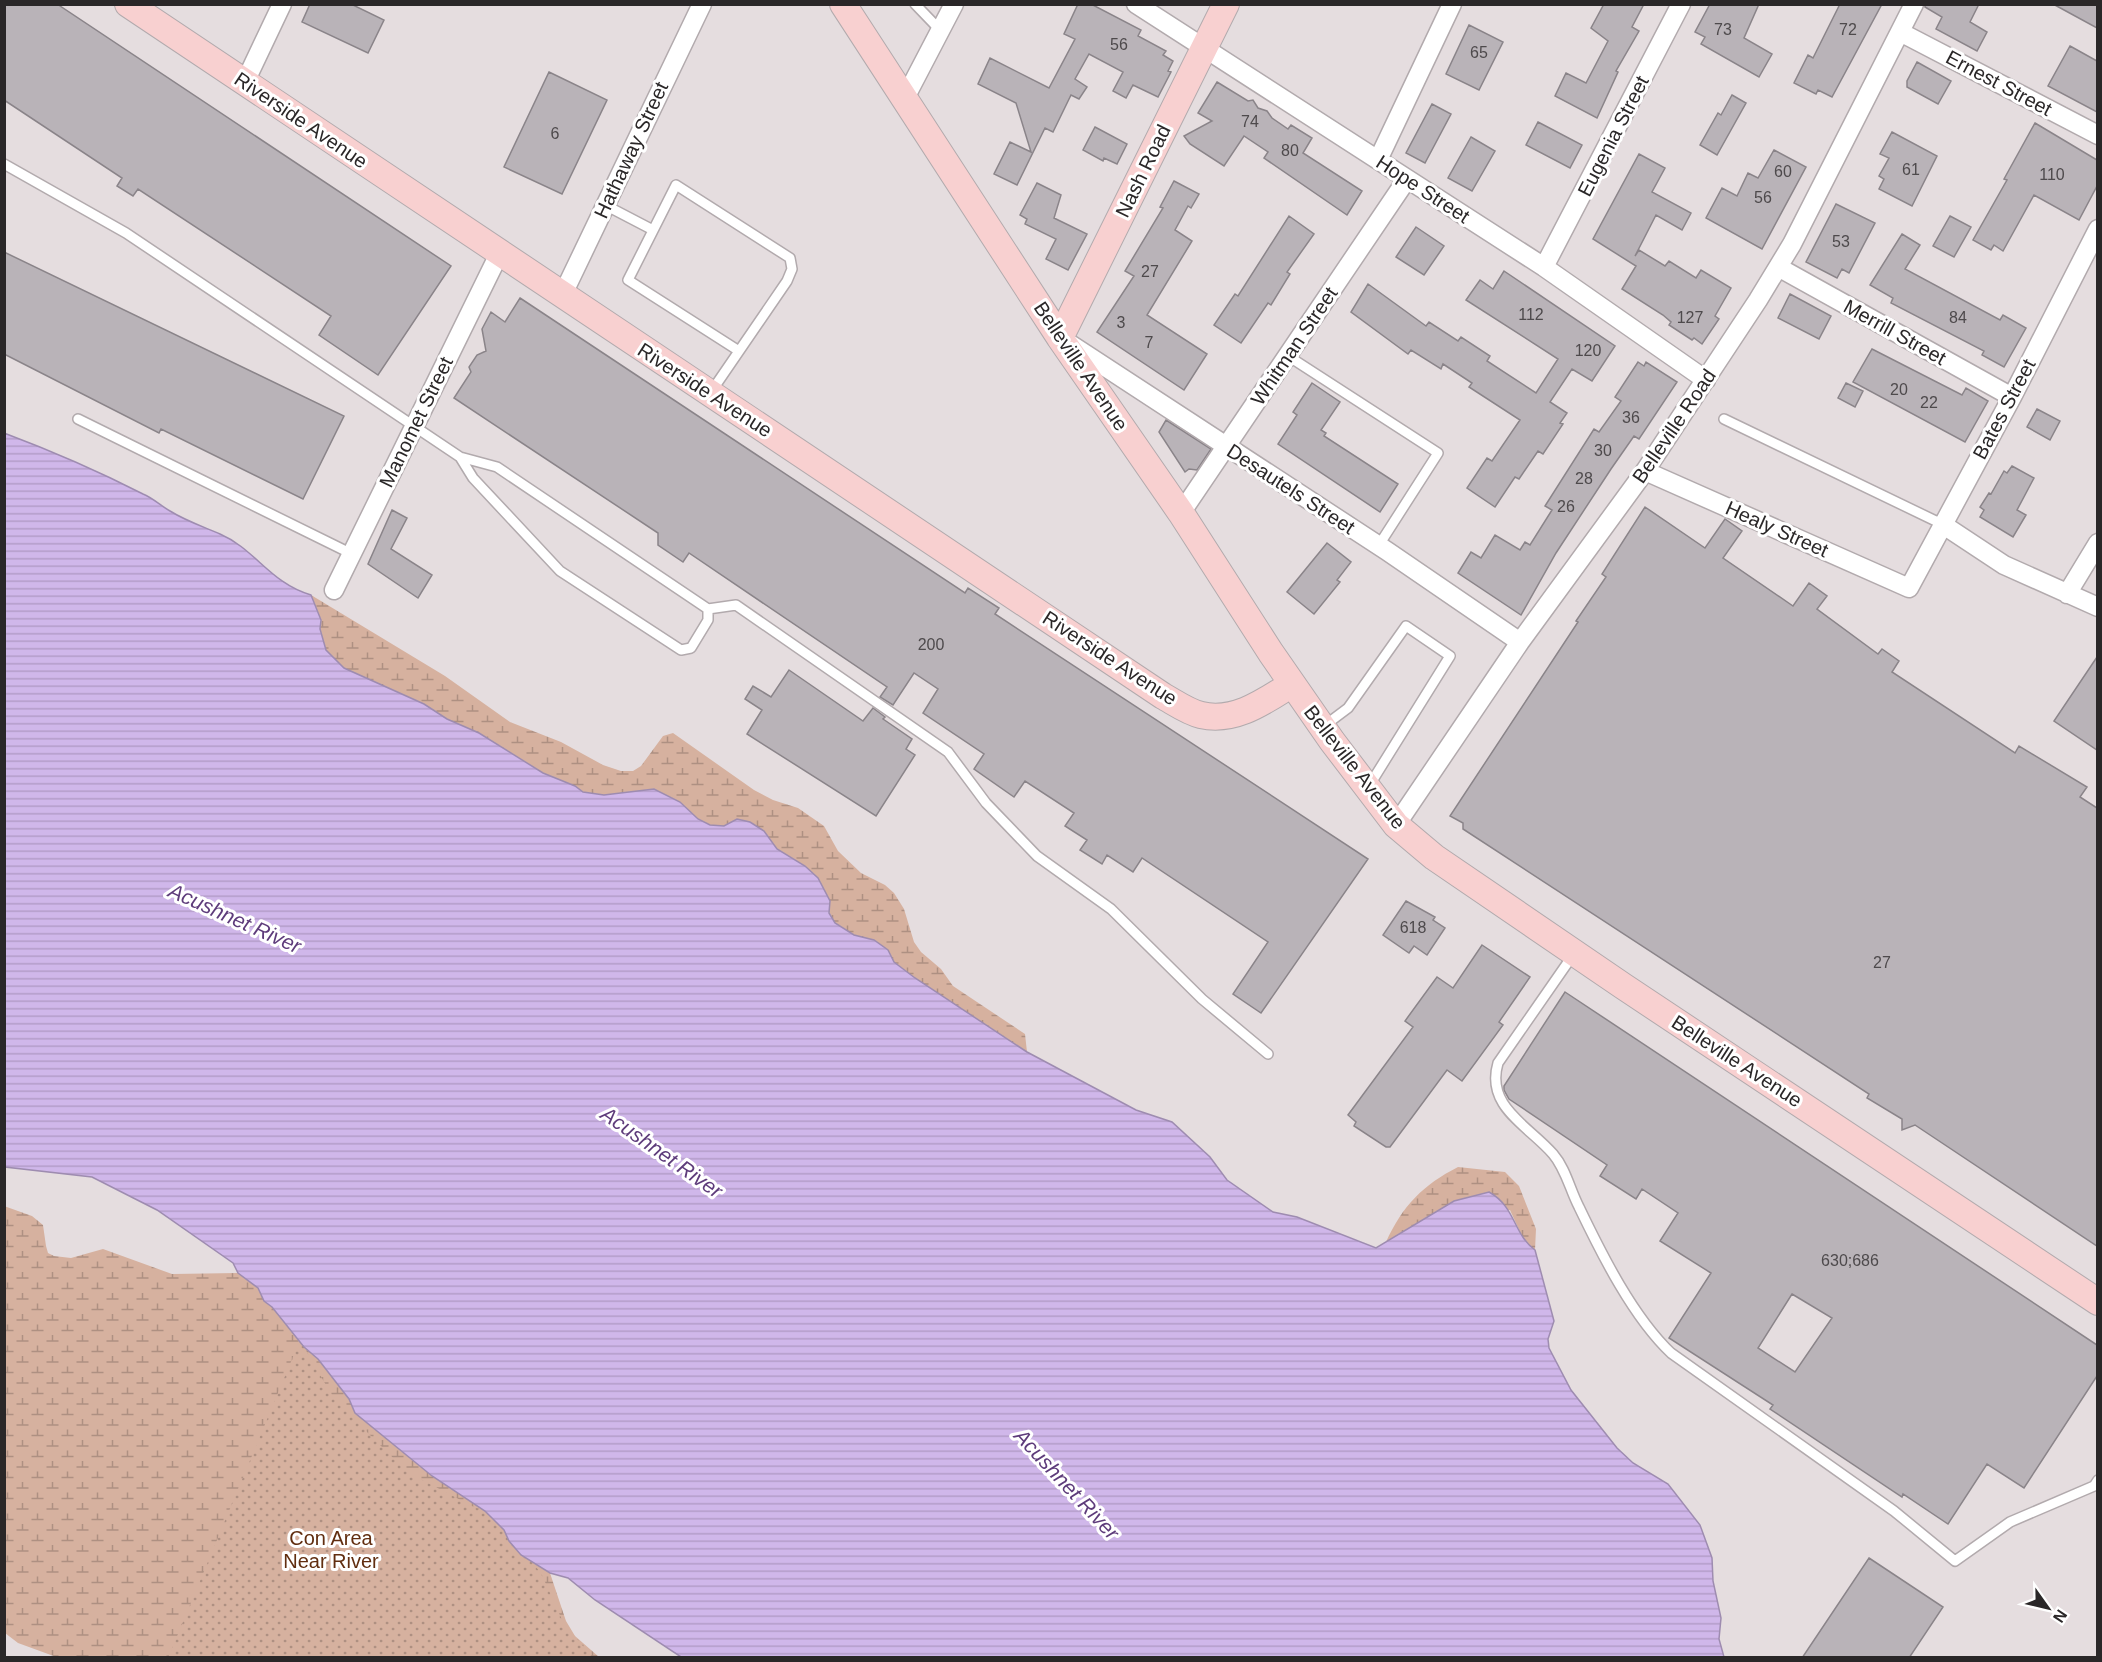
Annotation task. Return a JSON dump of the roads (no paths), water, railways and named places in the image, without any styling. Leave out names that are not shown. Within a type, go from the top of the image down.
[{"type":"main road","name":"Riverside Avenue","points":[[128,4],[1163,696],[1200,715],[1229,718],[1264,702],[1292,684]]},
{"type":"main road","name":"Belleville Avenue","points":[[843,4],[1060,338],[1181,513],[1292,684],[1396,825],[1434,857],[1574,953],[2097,1302]]},
{"type":"main road","name":"Nash Road","points":[[1060,338],[1226,4]]},
{"type":"street","name":"Hathaway Street","points":[[562,296],[702,4]]},
{"type":"street","points":[[905,98],[954,4]]},
{"type":"street","name":"Hope Street","points":[[1136,4],[1544,267],[1706,380]]},
{"type":"street","points":[[1378,160],[1452,4]]},
{"type":"street","name":"Eugenia Street","points":[[1544,267],[1681,4]]},
{"type":"street","name":"Belleville Road","points":[[1396,825],[1521,642],[1645,471],[1778,267],[1914,4]]},
{"type":"street","points":[[245,82],[280,5]]},
{"type":"street","name":"Ernest Street","points":[[1900,32],[2097,135]]},
{"type":"street","name":"Whitman Street","points":[[1181,513],[1407,179]]},
{"type":"street","name":"Bates Street","points":[[1909,588],[2012,397],[2097,229]]},
{"type":"street","name":"Manomet Street","points":[[334,590],[499,254]]},
{"type":"street","name":"Merrill Street","points":[[1778,267],[2012,397]]},
{"type":"street","name":"Desautels Street","points":[[1060,338],[1379,545],[1521,642]]},
{"type":"street","name":"Healy Street","points":[[1645,471],[1909,588]]},
{"type":"street","points":[[1942,524],[2004,565],[2097,607]]},
{"type":"street","points":[[2067,594],[2097,543]]},
{"type":"lane","points":[[915,4],[940,30]]},
{"type":"lane","points":[[4,164],[126,232],[345,377],[414,428],[460,457],[496,467],[708,609],[736,605],[948,752],[986,803],[1037,856],[1110,909],[1202,999],[1268,1054]]},
{"type":"lane","points":[[711,393],[787,281],[792,269],[790,258],[676,185],[628,279],[739,351]]},
{"type":"lane","points":[[605,205],[653,230]]},
{"type":"lane","points":[[1288,356],[1438,453],[1379,545]]},
{"type":"lane","points":[[78,418],[352,554]]},
{"type":"lane","points":[[1724,418],[1942,524]]},
{"type":"lane","points":[[460,457],[473,478],[560,571],[681,650],[691,648],[708,620],[708,609]]},
{"type":"lane","points":[[1322,727],[1348,708],[1406,626],[1450,656],[1368,788]]},
{"type":"lane","points":[[1574,953],[1498,1063],[1494,1075],[1497,1090],[1507,1112],[1554,1155],[1611,1268],[1657,1340],[1671,1353],[1894,1511],[1955,1561],[2010,1522],[2096,1486]]},
{"type":"water","name":"Acushnet River","points":[[4,433],[109,477],[147,496],[182,518],[232,540],[284,583],[311,595],[321,620],[320,629],[326,650],[344,668],[424,704],[447,719],[479,733],[543,773],[575,786],[583,792],[604,795],[654,789],[680,802],[698,819],[710,825],[724,826],[737,819],[750,822],[764,831],[777,849],[805,866],[818,878],[830,901],[829,913],[835,923],[854,935],[874,940],[888,950],[894,962],[915,978],[1027,1052],[1136,1110],[1172,1122],[1210,1157],[1227,1180],[1273,1212],[1297,1217],[1376,1248],[1454,1201],[1489,1192],[1498,1198],[1510,1213],[1522,1236],[1535,1250],[1554,1321],[1548,1339],[1549,1348],[1571,1390],[1617,1448],[1633,1463],[1668,1484],[1700,1525],[1712,1558],[1713,1581],[1721,1618],[1719,1639],[1724,1657],[681,1657],[595,1600],[568,1578],[550,1573],[521,1555],[509,1541],[504,1530],[485,1511],[432,1476],[355,1413],[349,1399],[318,1359],[304,1347],[272,1307],[264,1301],[258,1288],[238,1273],[233,1263],[157,1210],[92,1177],[5,1167]]},
{"type":"park label","name":"Con Area Near River","points":[[331,1550]]}]
